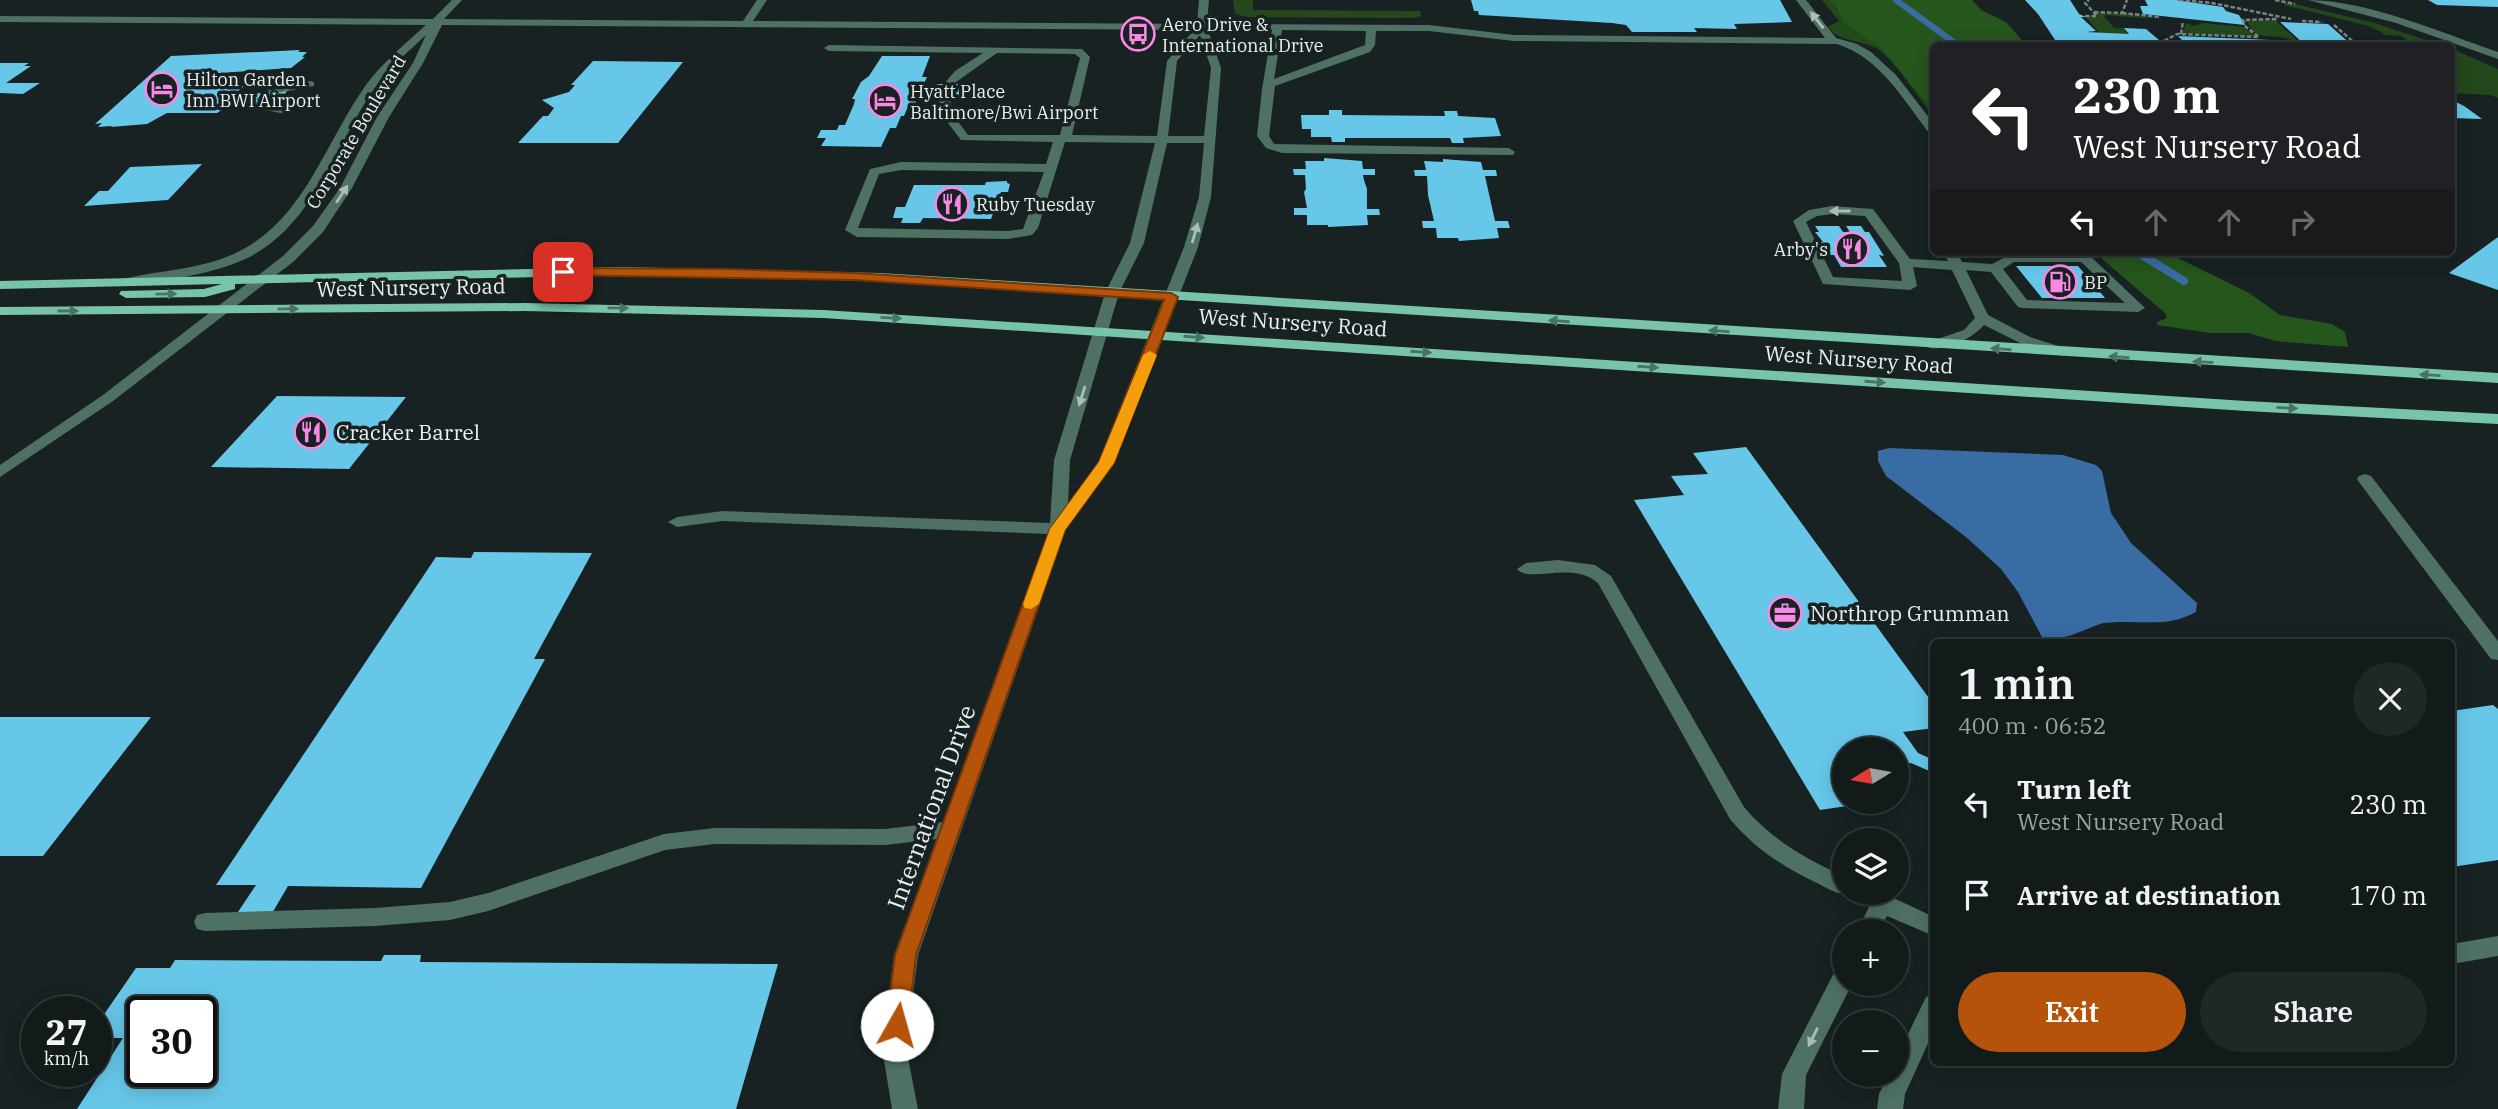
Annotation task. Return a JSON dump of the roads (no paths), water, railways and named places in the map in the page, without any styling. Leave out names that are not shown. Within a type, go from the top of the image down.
[{"type":"main road","name":"West Nursery Road","points":[[0,285],[621,271],[726,272],[879,278],[2498,379]]},
{"type":"main road","points":[[0,295],[205,293],[262,278]]},
{"type":"main road","name":"West Nursery Road","points":[[0,312],[525,307],[823,314],[2206,403],[2498,419]]},
{"type":"street","name":"Corporate Boulevard","points":[[126,282],[194,270],[227,260],[252,251],[269,238],[308,192],[381,72],[438,22],[457,0]]},
{"type":"street","points":[[746,24],[762,0]]},
{"type":"street","name":"International Drive","points":[[1058,529],[1106,463],[1191,247],[1205,197],[1216,68],[1202,26],[1205,0]]},
{"type":"street","points":[[1801,0],[1833,41]]},
{"type":"street","points":[[2313,0],[2399,21],[2498,56]]},
{"type":"street","points":[[0,19],[1371,27],[1456,30],[1514,38],[1833,41],[1851,44],[1868,53],[1930,127]]},
{"type":"street","name":"Corporate Boulevard","points":[[0,472],[107,398],[288,259],[325,219],[418,63],[438,22]]},
{"type":"street","points":[[1035,49],[1042,25]]},
{"type":"street","name":"International Drive","points":[[905,1109],[894,1048],[906,955],[1058,529],[1062,460],[1112,293],[1137,243],[1162,140],[1172,61],[1202,26]]},
{"type":"street","points":[[1278,27],[1267,89],[1263,136],[1270,146],[1282,149],[1509,152]]},
{"type":"street","points":[[1267,89],[1277,79],[1366,50],[1370,45],[1371,27]]},
{"type":"street","points":[[829,48],[1069,49],[1084,54],[1063,139],[1032,228],[1027,232],[1008,235],[862,234],[851,230],[874,172],[880,170],[901,166],[1051,168]]},
{"type":"street","points":[[949,84],[959,73],[996,49]]},
{"type":"street","points":[[272,91],[310,83]]},
{"type":"street","points":[[944,97],[945,109],[951,123],[965,138],[1210,140]]},
{"type":"street","points":[[260,103],[258,106],[286,111]]},
{"type":"street","points":[[1823,211],[1869,212],[1906,263],[1910,286],[1828,281],[1799,221],[1805,214],[1823,211]]},
{"type":"street","points":[[1995,268],[2011,258],[2058,256]]},
{"type":"street","points":[[1906,263],[1954,259],[1995,268],[2023,304],[2138,308],[2082,256]]},
{"type":"street","points":[[1954,259],[1982,318],[2025,340],[2069,354]]},
{"type":"street","points":[[1934,345],[1969,333],[1982,318]]},
{"type":"street","points":[[2365,479],[2498,654]]},
{"type":"street","points":[[677,522],[723,516],[1058,529]]},
{"type":"street","points":[[1527,569],[1581,566],[1596,570],[1605,580],[1749,830],[1791,862],[1832,881]]},
{"type":"street","points":[[205,922],[375,917],[450,911],[488,902],[664,842],[702,838],[885,836],[951,829]]},
{"type":"street","points":[[1884,905],[1930,926]]},
{"type":"street","points":[[2455,953],[2498,946]]},
{"type":"street","points":[[1791,1109],[1794,1074],[1834,996]]},
{"type":"street","points":[[1889,1109],[1892,1094],[1930,1013]]},
{"type":"water","points":[[1889,448],[2063,455],[2096,465],[2102,471],[2111,513],[2131,543],[2197,603],[2196,612],[2176,620],[2103,623],[2065,637],[2042,637],[2018,592],[2001,569],[1966,537],[1886,476],[1878,461],[1878,451]]},
{"type":"waterway","points":[[1896,0],[1954,42]]},
{"type":"waterway","points":[[2143,256],[2184,281]]},
{"type":"tunnel","points":[[944,97],[949,84]]},
{"type":"tunnel","points":[[260,103],[272,91]]},
{"type":"place","name":"Aero Drive & International Drive","points":[[1138,34]]},
{"type":"place","name":"Hilton Garden Inn BWI Airport","points":[[162,89]]},
{"type":"place","name":"Hyatt Place Baltimore/Bwi Airport","points":[[885,101]]},
{"type":"place","name":"Ruby Tuesday","points":[[952,204]]},
{"type":"place","name":"Arby's","points":[[1852,249]]},
{"type":"place","name":"BP","points":[[2060,282]]},
{"type":"place","name":"Cracker Barrel","points":[[311,432]]},
{"type":"place","name":"Northrop Grumman","points":[[1785,613]]}]
